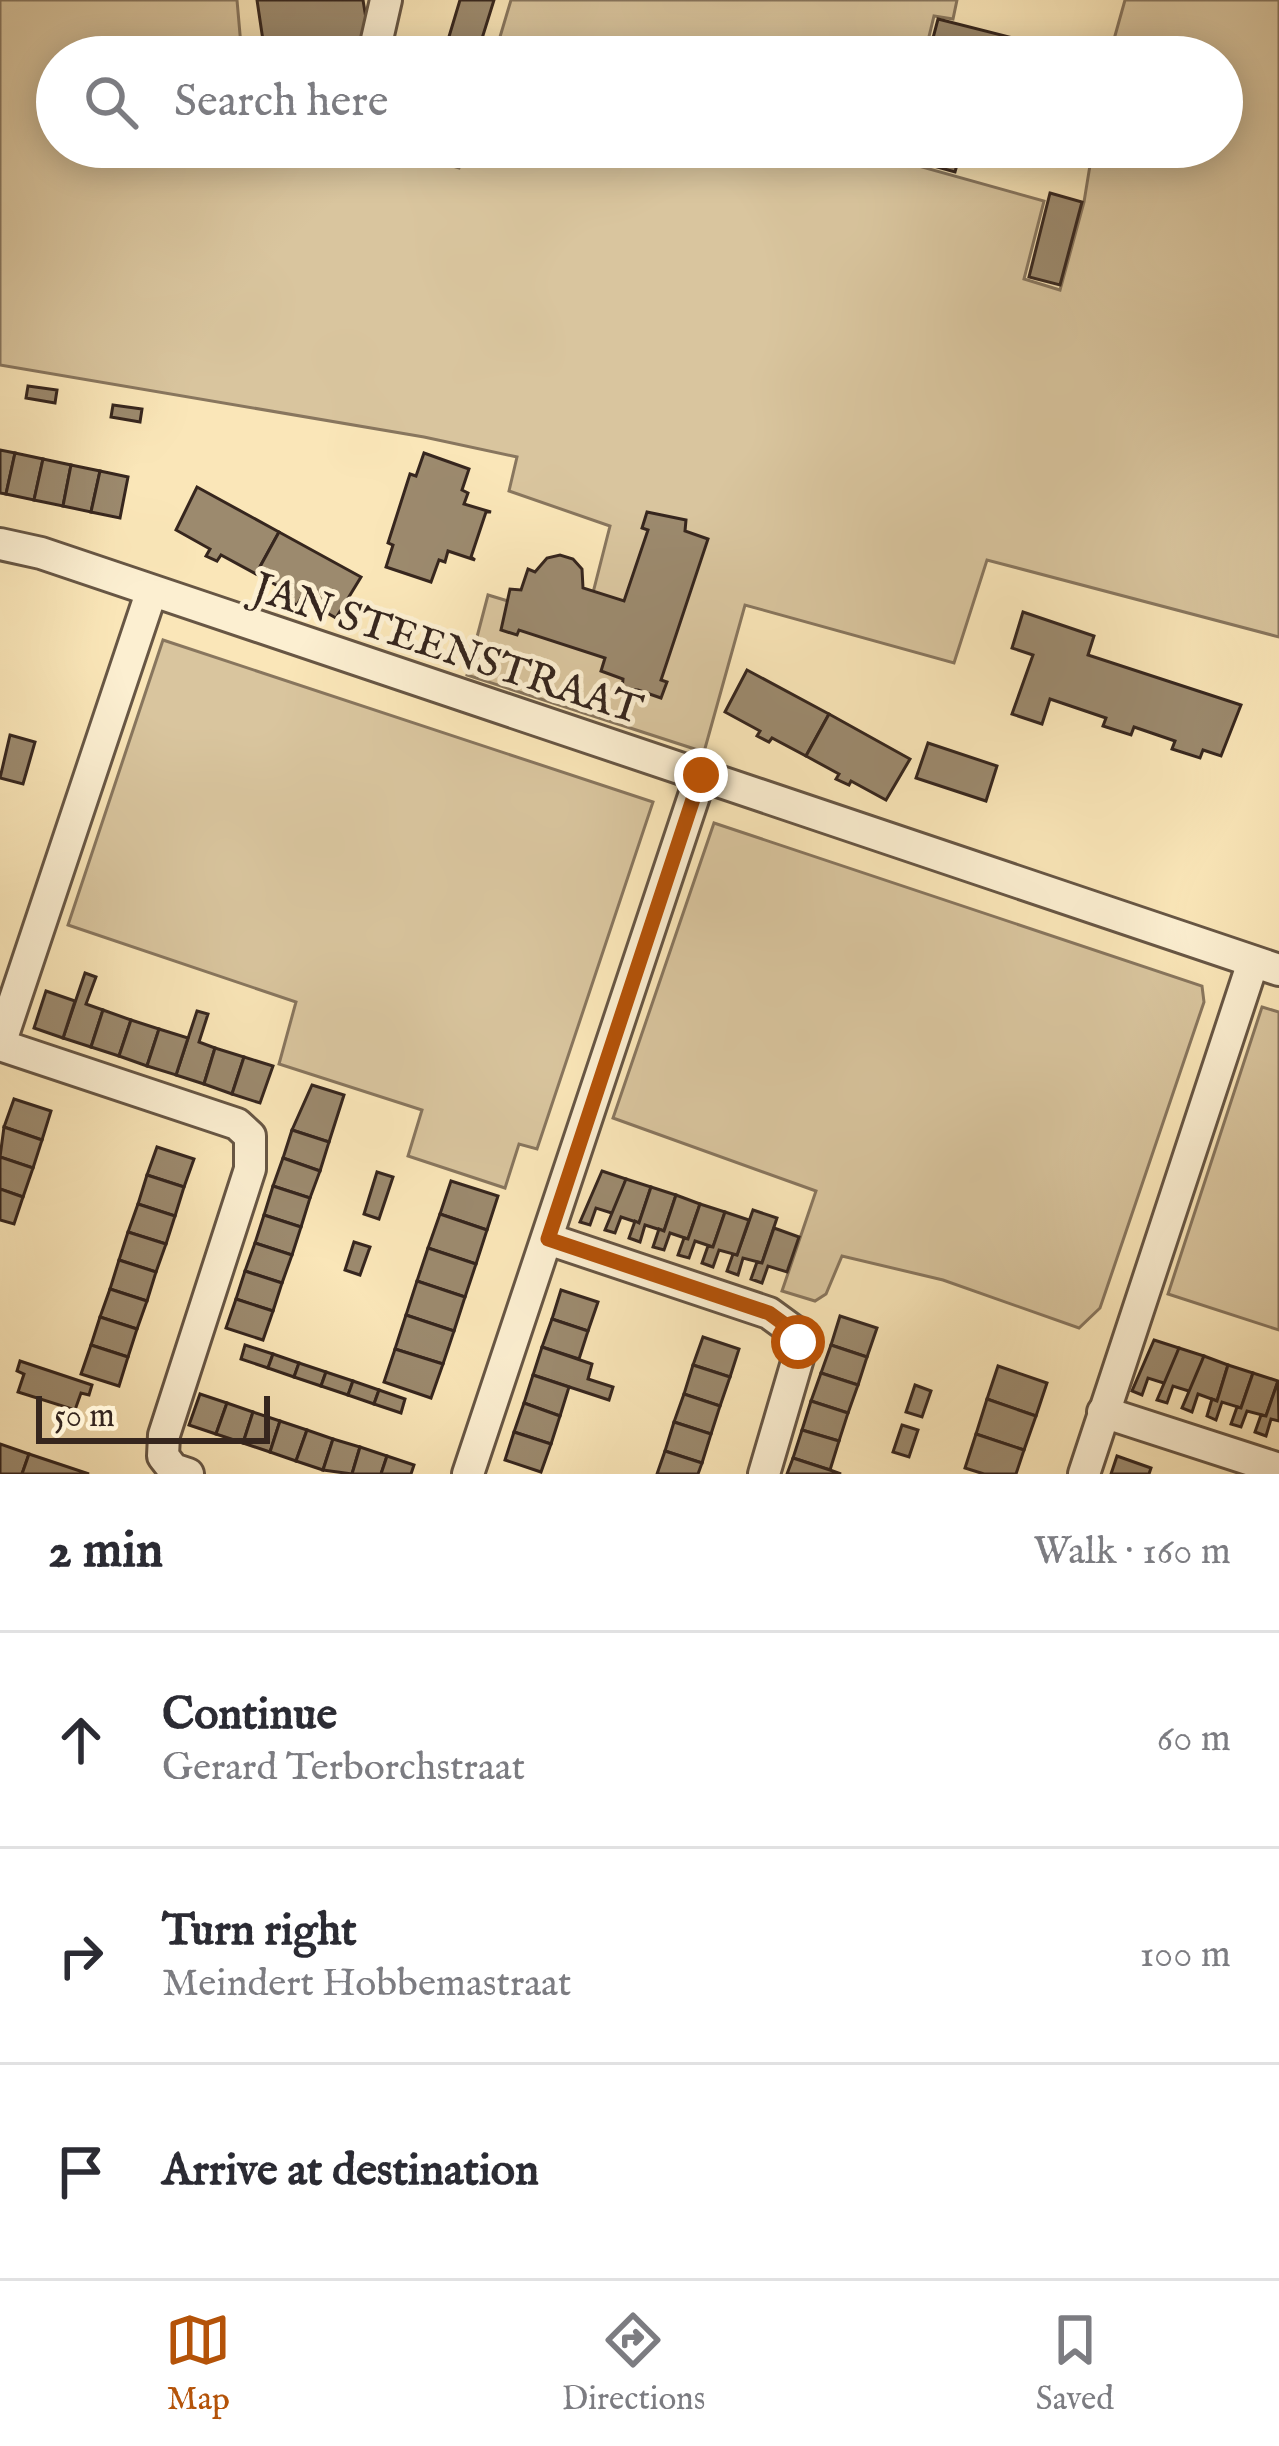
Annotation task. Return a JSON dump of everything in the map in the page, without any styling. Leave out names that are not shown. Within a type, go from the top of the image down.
[{"type":"street","points":[[378,36],[386,0]]},
{"type":"street","name":"JAN STEENSTRAAT","points":[[0,544],[41,553],[1266,966]]},
{"type":"street","points":[[152,593],[0,1045],[237,1124],[250,1136],[250,1169],[164,1435],[163,1456],[173,1469],[188,1474]]},
{"type":"street","points":[[468,1474],[701,775]]},
{"type":"street","points":[[1084,1474],[1266,966]]},
{"type":"street","points":[[548,1239],[769,1313],[795,1332],[799,1355],[764,1474]]},
{"type":"street","points":[[1103,1412],[1279,1469]]},
{"type":"shaded area","points":[[0,0],[237,0],[240,36],[36,36],[36,168],[926,168],[1044,201],[1024,279],[1060,290],[1090,168],[1243,168],[1243,36],[1115,36],[1125,0],[1279,0],[1279,637],[987,560],[954,663],[745,605],[704,752],[467,675],[488,595],[585,624],[610,526],[509,491],[517,457],[0,365]]},
{"type":"shaded area","points":[[511,0],[957,0],[953,19],[934,16],[929,36],[500,36]]},
{"type":"shaded area","points":[[163,640],[653,802],[537,1149],[519,1144],[505,1188],[408,1156],[422,1110],[279,1064],[296,1002],[68,925]]},
{"type":"shaded area","points":[[714,823],[1202,986],[1204,1002],[1100,1308],[1079,1328],[943,1280],[842,1256],[826,1294],[815,1301],[782,1291],[816,1191],[613,1118]]},
{"type":"shaded area","points":[[1262,1007],[1279,1012],[1279,1330],[1168,1294]]},
{"type":"building","points":[[257,0],[363,0],[369,36],[262,36]]},
{"type":"building","points":[[460,0],[494,0],[483,36],[449,36]]},
{"type":"building","points":[[938,19],[1005,36],[934,36]]},
{"type":"building","points":[[1050,193],[1082,202],[1060,285],[1029,277]]},
{"type":"building","points":[[28,386],[57,390],[55,403],[26,398]]},
{"type":"building","points":[[113,405],[142,409],[140,422],[111,417]]},
{"type":"building","points":[[0,450],[15,453],[6,494],[0,493]]},
{"type":"building","points":[[15,453],[43,459],[34,500],[6,494]]},
{"type":"building","points":[[424,453],[469,469],[462,490],[468,493],[464,504],[491,512],[486,512],[471,557],[475,560],[448,551],[431,582],[386,567],[393,545],[388,543],[410,474],[416,476]]},
{"type":"building","points":[[43,459],[71,465],[63,506],[34,500]]},
{"type":"building","points":[[71,465],[100,471],[91,512],[63,506]]},
{"type":"building","points":[[100,471],[128,477],[120,518],[91,512]]},
{"type":"building","points":[[197,487],[279,532],[256,574],[221,555],[217,561],[206,556],[210,549],[176,530]]},
{"type":"building","points":[[647,512],[686,520],[685,531],[708,539],[661,680],[667,682],[661,698],[622,689],[623,679],[601,671],[605,658],[519,630],[517,635],[501,630],[510,589],[521,590],[528,569],[535,572],[547,558],[573,559],[582,569],[583,588],[624,601],[648,530],[642,528]]},
{"type":"building","points":[[279,532],[361,577],[336,618],[301,598],[297,605],[285,599],[289,592],[256,574]]},
{"type":"building","points":[[1023,612],[1094,636],[1088,655],[1241,705],[1221,756],[1203,750],[1200,758],[1172,749],[1175,741],[1134,727],[1131,735],[1103,726],[1106,718],[1050,699],[1042,724],[1012,714],[1033,655],[1012,648]]},
{"type":"building","points":[[747,670],[829,714],[806,756],[772,738],[769,742],[757,736],[760,731],[725,712]]},
{"type":"building","points":[[829,714],[910,759],[886,800],[851,781],[849,785],[836,779],[839,774],[806,756]]},
{"type":"building","points":[[10,735],[35,742],[23,784],[0,778]]},
{"type":"building","points":[[928,743],[997,766],[986,801],[916,778]]},
{"type":"building","points":[[85,973],[96,977],[86,1004],[103,1010],[91,1047],[63,1038]]},
{"type":"building","points":[[46,991],[75,1001],[63,1038],[34,1028]]},
{"type":"building","points":[[103,1010],[131,1020],[119,1056],[91,1047]]},
{"type":"building","points":[[197,1011],[208,1014],[199,1042],[215,1048],[204,1084],[176,1075]]},
{"type":"building","points":[[131,1020],[159,1029],[147,1066],[119,1056]]},
{"type":"building","points":[[159,1029],[188,1038],[176,1075],[147,1066]]},
{"type":"building","points":[[215,1048],[244,1057],[232,1094],[204,1084]]},
{"type":"building","points":[[244,1057],[273,1066],[260,1103],[232,1094]]},
{"type":"building","points":[[312,1085],[344,1095],[329,1142],[292,1130]]},
{"type":"building","points":[[14,1099],[51,1111],[42,1140],[4,1127]]},
{"type":"building","points":[[4,1127],[42,1140],[33,1168],[0,1157]]},
{"type":"building","points":[[292,1130],[329,1142],[320,1171],[283,1158]]},
{"type":"building","points":[[157,1147],[194,1159],[184,1187],[147,1175]]},
{"type":"building","points":[[0,1157],[33,1168],[23,1197],[0,1189]]},
{"type":"building","points":[[283,1158],[320,1171],[310,1198],[273,1186]]},
{"type":"building","points":[[602,1171],[626,1179],[615,1214],[596,1208],[590,1225],[580,1222]]},
{"type":"building","points":[[377,1172],[393,1177],[379,1219],[364,1214]]},
{"type":"building","points":[[147,1175],[184,1187],[175,1216],[138,1204]]},
{"type":"building","points":[[626,1179],[651,1187],[639,1223],[621,1217],[615,1233],[605,1230]]},
{"type":"building","points":[[451,1181],[498,1196],[487,1230],[440,1214]]},
{"type":"building","points":[[273,1186],[310,1198],[301,1227],[264,1215]]},
{"type":"building","points":[[651,1187],[676,1195],[664,1231],[645,1225],[640,1242],[629,1238]]},
{"type":"building","points":[[0,1189],[23,1197],[14,1224],[0,1220]]},
{"type":"building","points":[[676,1195],[700,1204],[688,1239],[670,1233],[664,1250],[653,1247],[659,1229],[664,1231]]},
{"type":"building","points":[[138,1204],[175,1216],[166,1244],[128,1232]]},
{"type":"building","points":[[700,1204],[725,1212],[713,1247],[695,1241],[689,1258],[678,1255],[684,1238],[688,1239]]},
{"type":"building","points":[[753,1210],[777,1218],[762,1263],[743,1258],[738,1275],[727,1271]]},
{"type":"building","points":[[725,1212],[749,1220],[737,1255],[719,1250],[713,1267],[702,1263]]},
{"type":"building","points":[[440,1214],[487,1230],[476,1264],[428,1248]]},
{"type":"building","points":[[264,1215],[301,1227],[292,1255],[255,1243]]},
{"type":"building","points":[[774,1228],[799,1237],[787,1272],[768,1266],[762,1283],[751,1279]]},
{"type":"building","points":[[128,1232],[166,1244],[156,1272],[119,1260]]},
{"type":"building","points":[[354,1242],[370,1247],[360,1275],[345,1270]]},
{"type":"building","points":[[255,1243],[292,1255],[282,1283],[245,1271]]},
{"type":"building","points":[[428,1248],[476,1264],[465,1297],[417,1281]]},
{"type":"building","points":[[119,1260],[156,1272],[147,1301],[110,1289]]},
{"type":"building","points":[[245,1271],[282,1283],[273,1311],[236,1299]]},
{"type":"building","points":[[417,1281],[465,1297],[454,1331],[406,1315]]},
{"type":"building","points":[[110,1289],[147,1301],[137,1329],[100,1317]]},
{"type":"building","points":[[561,1290],[598,1302],[588,1331],[552,1319]]},
{"type":"building","points":[[236,1299],[273,1311],[263,1340],[226,1328]]},
{"type":"building","points":[[406,1315],[454,1331],[443,1364],[395,1349]]},
{"type":"building","points":[[840,1316],[877,1328],[867,1357],[831,1345]]},
{"type":"building","points":[[100,1317],[137,1329],[128,1357],[91,1345]]},
{"type":"building","points":[[552,1319],[588,1331],[579,1359],[542,1347]]},
{"type":"building","points":[[703,1337],[739,1349],[730,1377],[693,1365]]},
{"type":"building","points":[[1154,1340],[1179,1348],[1167,1384],[1148,1378],[1142,1395],[1132,1391]]},
{"type":"building","points":[[91,1345],[128,1357],[119,1386],[81,1374]]},
{"type":"building","points":[[245,1345],[273,1354],[268,1368],[241,1359]]},
{"type":"building","points":[[831,1345],[867,1357],[858,1385],[821,1373]]},
{"type":"building","points":[[542,1347],[592,1364],[588,1379],[613,1387],[609,1400],[533,1375]]},
{"type":"building","points":[[1179,1348],[1204,1356],[1192,1392],[1173,1386],[1167,1403],[1157,1400]]},
{"type":"building","points":[[395,1349],[443,1364],[431,1398],[384,1382]]},
{"type":"building","points":[[273,1354],[299,1363],[294,1377],[268,1368]]},
{"type":"building","points":[[1204,1356],[1228,1365],[1217,1401],[1198,1394],[1192,1412],[1182,1408]]},
{"type":"building","points":[[20,1361],[92,1385],[89,1395],[81,1393],[75,1410],[18,1392],[24,1374],[17,1371]]},
{"type":"building","points":[[299,1363],[326,1372],[321,1386],[294,1377]]},
{"type":"building","points":[[693,1365],[730,1377],[720,1406],[684,1394]]},
{"type":"building","points":[[1228,1365],[1253,1373],[1241,1408],[1222,1402],[1216,1420],[1207,1416]]},
{"type":"building","points":[[998,1366],[1047,1383],[1036,1416],[987,1399]]},
{"type":"building","points":[[326,1372],[353,1381],[348,1395],[321,1386]]},
{"type":"building","points":[[821,1373],[858,1385],[848,1413],[811,1401]]},
{"type":"building","points":[[1253,1373],[1278,1381],[1266,1416],[1247,1411],[1241,1427],[1231,1424],[1237,1407],[1241,1408]]},
{"type":"building","points":[[533,1375],[569,1387],[560,1416],[524,1403]]},
{"type":"building","points":[[353,1381],[379,1390],[374,1404],[348,1395]]},
{"type":"building","points":[[1278,1381],[1279,1421],[1271,1419],[1266,1436],[1255,1432]]},
{"type":"building","points":[[915,1385],[931,1391],[922,1417],[906,1412]]},
{"type":"building","points":[[379,1390],[405,1399],[401,1413],[374,1404]]},
{"type":"building","points":[[200,1394],[227,1403],[216,1434],[189,1425]]},
{"type":"building","points":[[684,1394],[720,1406],[711,1434],[674,1422]]},
{"type":"building","points":[[987,1399],[1036,1416],[1024,1450],[976,1434]]},
{"type":"building","points":[[811,1401],[848,1413],[839,1441],[802,1430]]},
{"type":"building","points":[[227,1403],[253,1412],[243,1443],[216,1434]]},
{"type":"building","points":[[524,1403],[560,1416],[551,1444],[514,1432]]},
{"type":"building","points":[[253,1412],[280,1421],[270,1452],[243,1443]]},
{"type":"building","points":[[280,1421],[307,1430],[296,1461],[270,1452]]},
{"type":"building","points":[[674,1422],[711,1434],[702,1463],[665,1451]]},
{"type":"building","points":[[902,1425],[918,1430],[909,1457],[893,1452]]},
{"type":"building","points":[[307,1430],[333,1439],[323,1470],[296,1461]]},
{"type":"building","points":[[802,1430],[839,1441],[830,1470],[793,1458]]},
{"type":"building","points":[[514,1432],[551,1444],[541,1472],[505,1460]]},
{"type":"building","points":[[976,1434],[1024,1450],[1016,1474],[984,1474],[965,1468]]},
{"type":"building","points":[[333,1439],[360,1447],[352,1474],[323,1470]]},
{"type":"building","points":[[0,1444],[29,1454],[22,1474],[0,1474]]},
{"type":"building","points":[[360,1447],[387,1456],[381,1474],[352,1474]]},
{"type":"building","points":[[665,1451],[702,1463],[698,1474],[657,1474]]},
{"type":"building","points":[[29,1454],[89,1474],[22,1474]]},
{"type":"building","points":[[387,1456],[414,1465],[411,1474],[381,1474]]},
{"type":"building","points":[[1117,1456],[1151,1468],[1149,1474],[1111,1474]]},
{"type":"building","points":[[793,1458],[830,1470],[841,1474],[787,1474]]},
{"type":"route","points":[[701,775],[548,1239],[769,1313],[795,1332],[798,1342]]}]
